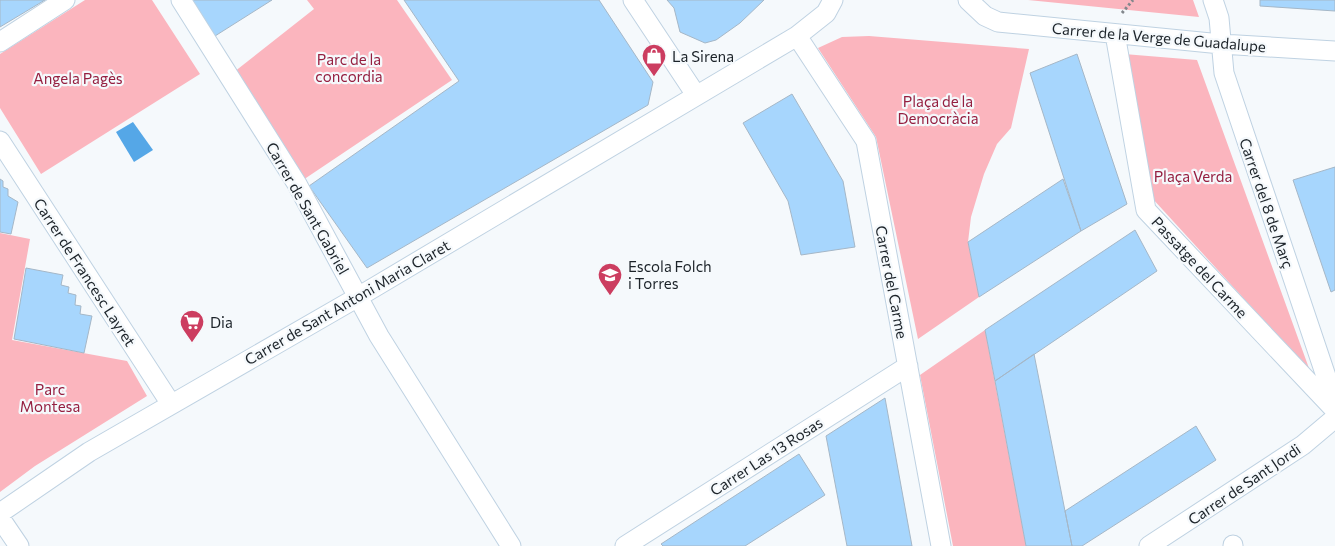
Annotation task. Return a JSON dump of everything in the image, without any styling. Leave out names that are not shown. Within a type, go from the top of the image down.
[{"type":"street","points":[[0,42],[65,0]]},
{"type":"street","name":"Carrer de Sant Gabriel","points":[[181,0],[297,184],[379,336],[511,546]]},
{"type":"street","points":[[633,0],[696,95],[797,36],[826,13],[833,0]]},
{"type":"street","name":"Carrer de la Verge de Guadalupe","points":[[968,0],[985,16],[998,22],[1222,44],[1335,51]]},
{"type":"street","name":"Carrer del 8 de Març","points":[[1214,0],[1219,18],[1224,73],[1335,403]]},
{"type":"street","name":"Passatge del Carme","points":[[1115,34],[1146,210],[1335,410]]},
{"type":"street","name":"Carrer del Carme","points":[[797,36],[866,141],[941,546]]},
{"type":"street","name":"Carrer de Sant Antoni Maria Claret","points":[[0,514],[89,452],[358,297],[696,95]]},
{"type":"street","name":"Carrer de Francesc Layret","points":[[0,141],[171,404]]},
{"type":"street","name":"Carrer Las 13 Rosas","points":[[624,546],[908,366]]},
{"type":"street","name":"Carrer de Sant Jordi","points":[[1149,546],[1303,445],[1335,418]]},
{"type":"street","points":[[0,518],[20,546]]},
{"type":"path","points":[[1120,15],[1133,0]]},
{"type":"green space","name":"Angela Pagès","points":[[85,0],[152,0],[200,74],[41,174],[0,108],[0,54]]},
{"type":"green space","name":"Parc de la concordia","points":[[307,0],[397,0],[452,80],[297,184],[234,72],[314,9]]},
{"type":"green space","points":[[1028,0],[1193,0],[1199,17]]},
{"type":"green space","name":"Plaça de la Democràcia","points":[[869,36],[1029,49],[1011,128],[997,144],[984,174],[971,217],[968,242],[979,297],[918,339],[876,137],[818,48],[842,37]]},
{"type":"green space","name":"Plaça Verda","points":[[1124,54],[1197,60],[1310,371],[1152,198]]},
{"type":"green space","name":"Parc Montesa","points":[[0,233],[30,239],[12,340],[127,361],[147,396],[35,466],[0,492]]},
{"type":"green space","points":[[985,330],[1026,546],[953,546],[920,375]]},
{"type":"water","points":[[133,122],[153,150],[134,162],[116,132]]},
{"type":"building","points":[[0,0],[45,0],[0,27]]},
{"type":"building","points":[[191,0],[272,0],[215,36]]},
{"type":"building","points":[[404,0],[599,0],[653,82],[648,105],[367,268],[309,186],[459,81]]},
{"type":"building","points":[[667,0],[764,0],[740,23],[716,40],[705,43],[680,32],[674,8]]},
{"type":"building","points":[[1260,0],[1335,0],[1335,11],[1260,6]]},
{"type":"building","points":[[1077,54],[1127,204],[1081,231],[1030,73]]},
{"type":"building","points":[[792,94],[843,181],[855,247],[801,255],[788,201],[743,123]]},
{"type":"building","points":[[1335,167],[1335,290],[1331,292],[1293,180]]},
{"type":"building","points":[[0,179],[3,181],[3,187],[8,189],[8,196],[18,202],[11,234],[0,232]]},
{"type":"building","points":[[1063,179],[1081,231],[979,297],[968,242]]},
{"type":"building","points":[[1135,230],[1157,271],[995,381],[985,330]]},
{"type":"building","points":[[26,268],[63,275],[61,285],[69,287],[68,293],[76,295],[75,305],[81,306],[80,314],[92,316],[84,353],[14,339]]},
{"type":"building","points":[[1034,354],[1072,546],[1026,546],[995,381]]},
{"type":"building","points":[[885,398],[912,546],[847,546],[826,436]]},
{"type":"building","points":[[1196,426],[1216,460],[1082,546],[1072,546],[1065,511]]},
{"type":"building","points":[[799,454],[825,495],[745,546],[663,546],[661,544]]},
{"type":"place","name":"La Sirena","points":[[654,77]]},
{"type":"place","name":"Escola Folch i Torres","points":[[610,296]]},
{"type":"place","name":"Dia","points":[[192,343]]}]
